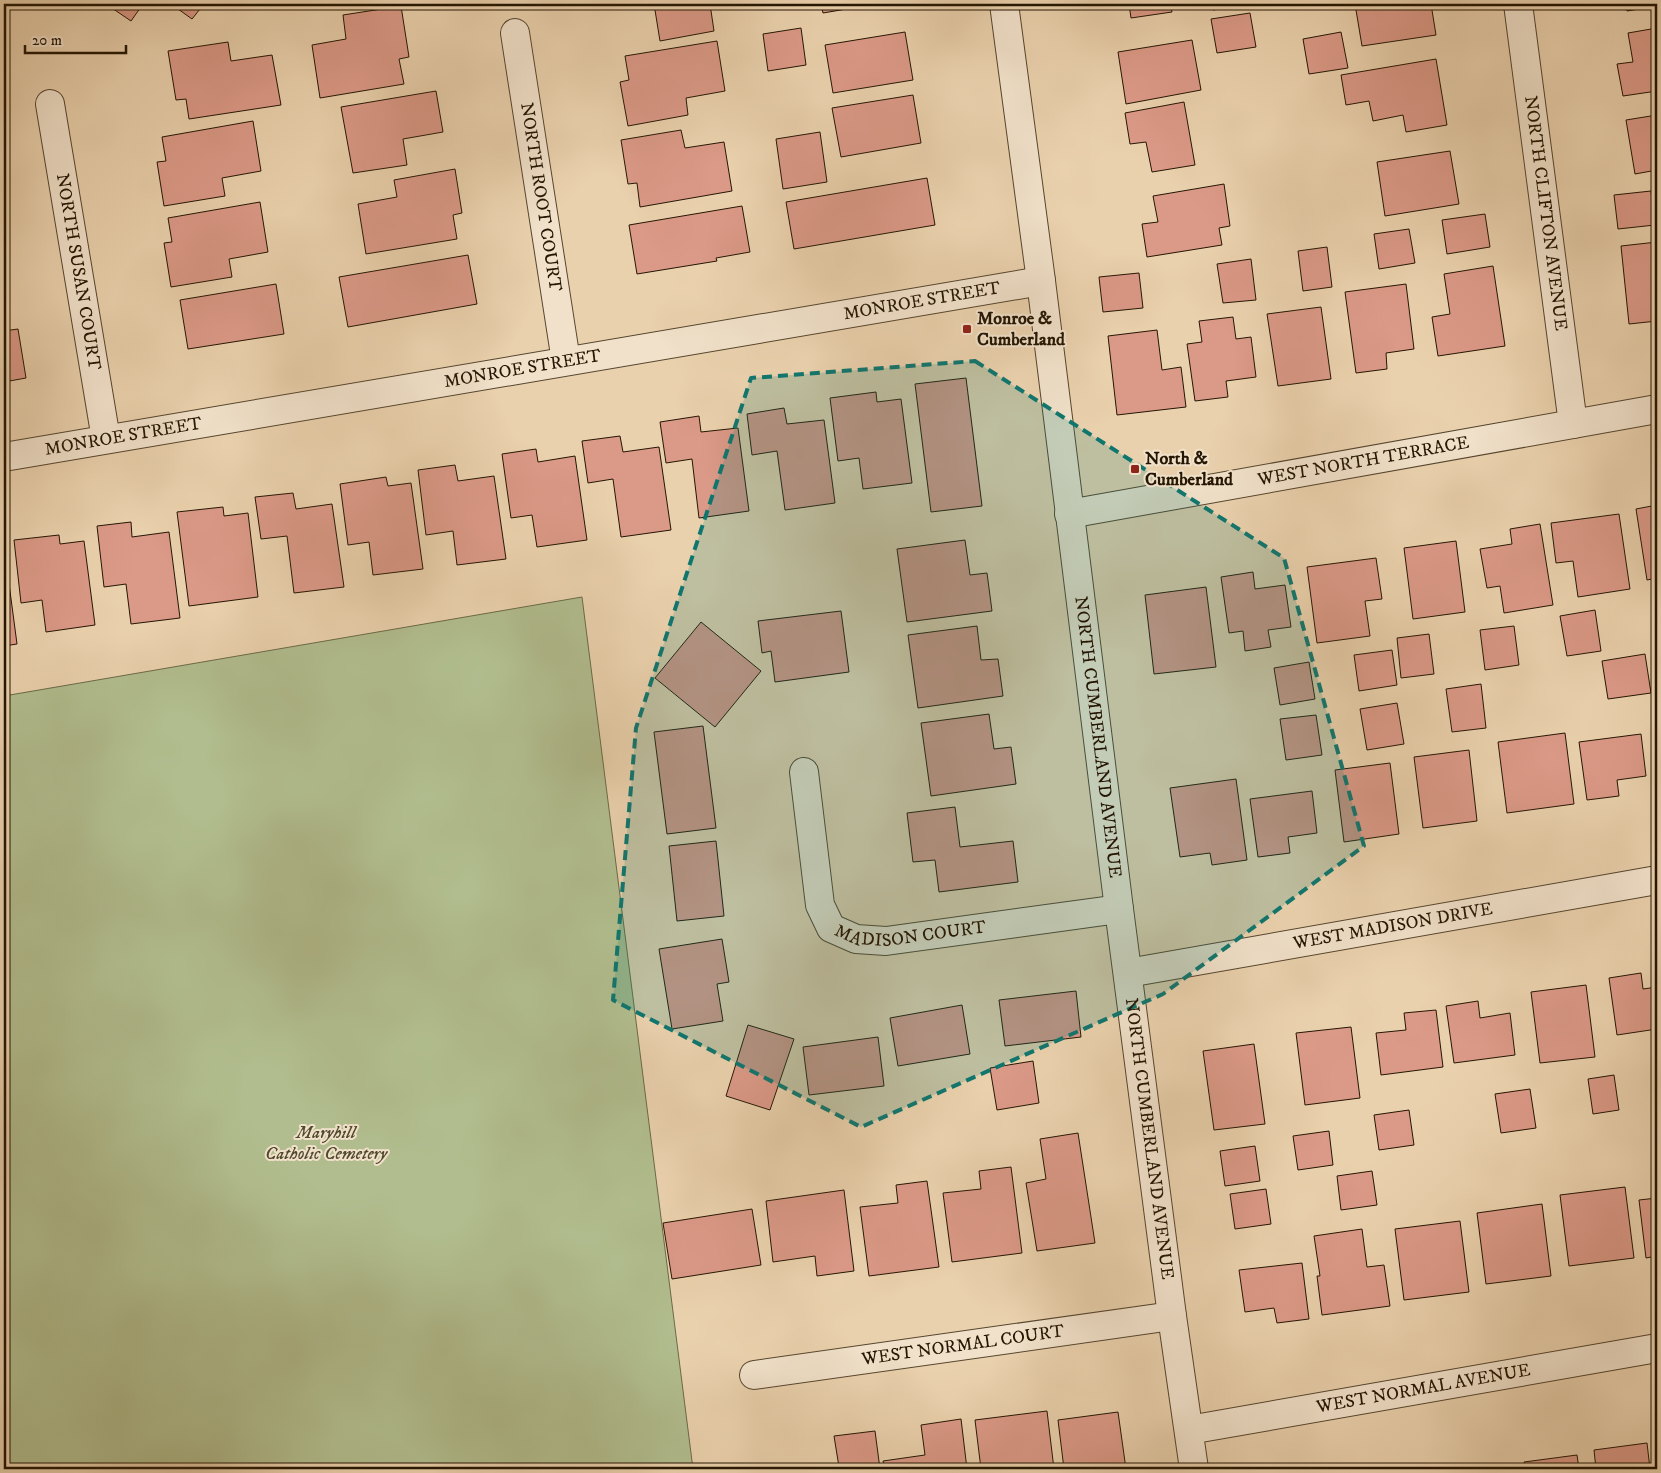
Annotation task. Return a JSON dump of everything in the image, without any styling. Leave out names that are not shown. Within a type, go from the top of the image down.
[{"type":"street","name":"NORTH CUMBERLAND AVENUE","points":[[1004,4],[1041,282],[1119,909],[1194,1469]]},
{"type":"street","name":"NORTH CLIFTON AVENUE","points":[[1518,4],[1573,424]]},
{"type":"street","name":"NORTH ROOT COURT","points":[[515,33],[566,361]]},
{"type":"street","name":"NORTH SUSAN COURT","points":[[50,104],[106,439]]},
{"type":"street","name":"MONROE STREET","points":[[4,457],[1041,282]]},
{"type":"street","name":"WEST NORTH TERRACE","points":[[1069,514],[1657,409]]},
{"type":"street","name":"MADISON COURT","points":[[804,772],[820,905],[831,928],[839,932],[856,939],[886,941],[1119,909]]},
{"type":"street","name":"WEST MADISON DRIVE","points":[[1128,974],[1657,880]]},
{"type":"street","name":"WEST NORMAL COURT","points":[[754,1375],[1172,1316]]},
{"type":"street","name":"WEST NORMAL AVENUE","points":[[1189,1430],[1657,1348]]},
{"type":"highlighted area","points":[[975,361],[1284,558],[1364,846],[1163,994],[861,1127],[613,1000],[636,728],[751,378]]},
{"type":"green space","name":"Maryhill Catholic Cemetery","points":[[582,597],[693,1469],[4,1469],[4,696]]},
{"type":"building","points":[[106,4],[143,4],[131,21]]},
{"type":"building","points":[[171,4],[204,4],[192,19]]},
{"type":"building","points":[[654,4],[710,4],[714,31],[660,41]]},
{"type":"building","points":[[821,4],[876,4],[823,13]]},
{"type":"building","points":[[1129,4],[1170,4],[1172,12],[1131,18]]},
{"type":"building","points":[[1212,4],[1250,4],[1213,10]]},
{"type":"building","points":[[1355,4],[1431,4],[1436,35],[1362,46]]},
{"type":"building","points":[[1626,4],[1657,4],[1657,6],[1627,11]]},
{"type":"building","points":[[401,6],[409,57],[399,59],[404,84],[320,98],[312,45],[346,39],[343,15]]},
{"type":"building","points":[[1250,13],[1256,47],[1217,53],[1211,19]]},
{"type":"building","points":[[801,28],[806,65],[768,71],[763,34]]},
{"type":"building","points":[[1657,28],[1657,91],[1623,96],[1617,64],[1633,62],[1628,33]]},
{"type":"building","points":[[905,32],[913,80],[833,93],[825,45]]},
{"type":"building","points":[[1341,32],[1348,68],[1309,74],[1303,39]]},
{"type":"building","points":[[1192,40],[1201,90],[1126,104],[1118,52]]},
{"type":"building","points":[[717,41],[725,91],[686,98],[688,115],[628,126],[620,82],[629,80],[625,56]]},
{"type":"building","points":[[228,42],[231,61],[272,55],[281,105],[189,119],[186,99],[176,100],[168,51]]},
{"type":"building","points":[[1436,59],[1447,125],[1406,132],[1403,115],[1373,121],[1369,101],[1346,105],[1341,75]]},
{"type":"building","points":[[436,91],[443,132],[403,139],[407,165],[353,173],[341,107]]},
{"type":"building","points":[[913,95],[921,143],[841,157],[832,108]]},
{"type":"building","points":[[1184,102],[1195,165],[1152,172],[1146,142],[1130,144],[1125,113]]},
{"type":"building","points":[[1657,115],[1657,170],[1635,174],[1626,120]]},
{"type":"building","points":[[253,121],[261,171],[222,178],[225,196],[164,206],[157,162],[166,161],[162,137]]},
{"type":"building","points":[[681,130],[685,148],[724,142],[732,191],[640,207],[637,183],[628,184],[621,140]]},
{"type":"building","points":[[820,132],[827,182],[783,189],[776,139]]},
{"type":"building","points":[[1450,151],[1459,204],[1385,216],[1377,162]]},
{"type":"building","points":[[455,169],[462,213],[453,215],[457,239],[366,254],[358,204],[397,197],[394,180]]},
{"type":"building","points":[[927,178],[935,225],[794,249],[786,202]]},
{"type":"building","points":[[1224,184],[1230,226],[1219,228],[1222,245],[1147,257],[1142,224],[1158,222],[1153,196]]},
{"type":"building","points":[[1651,191],[1655,225],[1618,229],[1614,195]]},
{"type":"building","points":[[260,202],[268,252],[229,259],[232,277],[171,287],[164,243],[172,242],[168,218]]},
{"type":"building","points":[[742,206],[750,252],[716,258],[717,261],[637,274],[629,225]]},
{"type":"building","points":[[1485,214],[1490,247],[1447,254],[1442,220]]},
{"type":"building","points":[[1409,229],[1415,263],[1379,269],[1374,234]]},
{"type":"building","points":[[1657,242],[1657,321],[1629,324],[1621,246]]},
{"type":"building","points":[[1327,247],[1332,287],[1303,291],[1298,251]]},
{"type":"building","points":[[468,255],[477,304],[348,327],[339,277]]},
{"type":"building","points":[[1251,259],[1256,300],[1223,303],[1217,264]]},
{"type":"building","points":[[1493,266],[1505,346],[1438,356],[1432,317],[1450,314],[1444,274]]},
{"type":"building","points":[[1139,273],[1143,308],[1103,312],[1099,277]]},
{"type":"building","points":[[276,284],[284,334],[188,349],[180,300]]},
{"type":"building","points":[[1406,284],[1414,349],[1386,353],[1387,369],[1356,373],[1345,292]]},
{"type":"building","points":[[1321,307],[1331,379],[1278,386],[1267,314]]},
{"type":"building","points":[[1233,317],[1236,339],[1251,337],[1256,377],[1226,381],[1228,397],[1195,401],[1187,344],[1202,342],[1199,321]]},
{"type":"building","points":[[18,329],[26,378],[4,382],[4,331]]},
{"type":"building","points":[[1157,330],[1162,370],[1181,367],[1186,407],[1117,415],[1108,336]]},
{"type":"building","points":[[966,378],[982,506],[931,512],[915,384]]},
{"type":"building","points":[[876,392],[877,402],[901,399],[912,483],[863,489],[859,458],[838,461],[830,398]]},
{"type":"building","points":[[784,408],[787,424],[824,420],[835,503],[785,510],[777,451],[752,455],[747,414]]},
{"type":"building","points":[[699,416],[701,432],[738,428],[749,511],[699,518],[692,459],[666,463],[660,422]]},
{"type":"building","points":[[620,436],[623,452],[659,447],[671,530],[621,537],[613,479],[588,483],[582,441]]},
{"type":"building","points":[[536,449],[538,462],[575,456],[587,540],[537,547],[532,515],[511,518],[502,454]]},
{"type":"building","points":[[455,465],[458,481],[494,476],[506,559],[457,565],[453,531],[426,535],[418,470]]},
{"type":"building","points":[[386,477],[388,486],[411,483],[423,569],[373,575],[369,542],[348,545],[340,484]]},
{"type":"building","points":[[293,493],[296,509],[332,504],[344,587],[294,593],[287,536],[261,539],[255,497]]},
{"type":"building","points":[[1657,505],[1657,578],[1647,580],[1636,509]]},
{"type":"building","points":[[223,507],[224,516],[248,513],[258,597],[189,606],[177,512]]},
{"type":"building","points":[[1619,514],[1630,589],[1578,597],[1573,561],[1556,563],[1551,523]]},
{"type":"building","points":[[131,522],[132,537],[169,532],[180,618],[131,624],[126,584],[104,587],[97,526]]},
{"type":"building","points":[[1540,524],[1553,605],[1504,613],[1500,586],[1487,588],[1480,549],[1512,544],[1510,529]]},
{"type":"building","points":[[59,535],[60,544],[84,541],[95,625],[46,632],[42,600],[21,603],[14,540]]},
{"type":"building","points":[[965,540],[970,575],[987,573],[992,611],[907,622],[897,549]]},
{"type":"building","points":[[1456,541],[1465,612],[1413,619],[1404,548]]},
{"type":"building","points":[[1376,558],[1382,599],[1365,601],[1370,636],[1317,643],[1307,567]]},
{"type":"building","points":[[4,561],[6,561],[17,644],[4,646]]},
{"type":"building","points":[[1253,572],[1255,589],[1285,585],[1291,627],[1268,630],[1271,647],[1245,651],[1243,631],[1229,633],[1221,577]]},
{"type":"building","points":[[1206,587],[1216,667],[1154,674],[1145,595]]},
{"type":"building","points":[[1595,610],[1601,651],[1567,656],[1560,616]]},
{"type":"building","points":[[841,611],[849,672],[775,682],[771,651],[762,653],[758,621]]},
{"type":"building","points":[[701,622],[761,671],[715,727],[655,678]]},
{"type":"building","points":[[977,626],[981,660],[998,659],[1003,696],[918,708],[908,635]]},
{"type":"building","points":[[1514,626],[1519,665],[1485,670],[1480,630]]},
{"type":"building","points":[[1429,634],[1434,674],[1401,678],[1397,638]]},
{"type":"building","points":[[1392,650],[1397,685],[1359,691],[1354,655]]},
{"type":"building","points":[[1645,654],[1651,693],[1608,699],[1602,661]]},
{"type":"building","points":[[1309,662],[1315,699],[1280,705],[1274,668]]},
{"type":"building","points":[[1481,684],[1486,728],[1452,732],[1446,689]]},
{"type":"building","points":[[1397,703],[1404,744],[1367,750],[1360,709]]},
{"type":"building","points":[[989,714],[994,749],[1011,747],[1016,784],[931,796],[921,723]]},
{"type":"building","points":[[1316,715],[1322,755],[1286,760],[1280,719]]},
{"type":"building","points":[[703,726],[716,828],[667,834],[654,732]]},
{"type":"building","points":[[1565,733],[1574,804],[1507,813],[1498,742]]},
{"type":"building","points":[[1641,734],[1646,776],[1617,780],[1619,796],[1587,800],[1579,742]]},
{"type":"building","points":[[1469,750],[1477,821],[1423,828],[1414,757]]},
{"type":"building","points":[[1390,763],[1399,834],[1344,842],[1335,770]]},
{"type":"building","points":[[1236,779],[1247,860],[1212,865],[1210,853],[1180,857],[1170,788]]},
{"type":"building","points":[[1312,791],[1317,833],[1288,837],[1290,853],[1258,857],[1250,799]]},
{"type":"building","points":[[955,807],[960,847],[1013,841],[1018,882],[939,892],[935,860],[913,862],[907,813]]},
{"type":"building","points":[[716,841],[724,916],[677,921],[669,846]]},
{"type":"building","points":[[722,939],[729,982],[717,984],[723,1021],[672,1029],[659,949]]},
{"type":"building","points":[[1641,973],[1643,989],[1657,987],[1657,1029],[1617,1035],[1609,978]]},
{"type":"building","points":[[1586,985],[1595,1057],[1540,1063],[1531,992]]},
{"type":"building","points":[[1076,991],[1081,1037],[1005,1046],[999,1000]]},
{"type":"building","points":[[1478,1001],[1480,1018],[1510,1013],[1515,1055],[1454,1063],[1446,1006]]},
{"type":"building","points":[[962,1005],[970,1054],[898,1066],[890,1018]]},
{"type":"building","points":[[1436,1010],[1443,1067],[1381,1075],[1376,1033],[1406,1030],[1404,1013]]},
{"type":"building","points":[[748,1025],[794,1039],[770,1110],[726,1096]]},
{"type":"building","points":[[1351,1027],[1360,1098],[1305,1105],[1296,1033]]},
{"type":"building","points":[[878,1037],[884,1086],[809,1095],[803,1047]]},
{"type":"building","points":[[1254,1044],[1265,1124],[1214,1130],[1203,1051]]},
{"type":"building","points":[[1033,1061],[1039,1103],[997,1110],[990,1068]]},
{"type":"building","points":[[1614,1075],[1619,1110],[1593,1114],[1588,1079]]},
{"type":"building","points":[[1530,1089],[1536,1128],[1501,1133],[1495,1094]]},
{"type":"building","points":[[1409,1110],[1414,1145],[1379,1150],[1374,1115]]},
{"type":"building","points":[[1329,1131],[1333,1165],[1298,1170],[1293,1136]]},
{"type":"building","points":[[1078,1133],[1095,1243],[1037,1251],[1026,1183],[1046,1179],[1040,1139]]},
{"type":"building","points":[[1255,1146],[1260,1181],[1225,1186],[1220,1151]]},
{"type":"building","points":[[1011,1167],[1022,1253],[952,1262],[943,1193],[981,1189],[979,1171]]},
{"type":"building","points":[[1372,1171],[1377,1205],[1341,1210],[1337,1176]]},
{"type":"building","points":[[927,1181],[939,1267],[869,1276],[860,1207],[898,1203],[896,1185]]},
{"type":"building","points":[[1625,1187],[1634,1258],[1569,1266],[1560,1195]]},
{"type":"building","points":[[1266,1189],[1271,1224],[1235,1229],[1230,1194]]},
{"type":"building","points":[[844,1190],[854,1271],[817,1276],[815,1256],[773,1262],[766,1201]]},
{"type":"building","points":[[1657,1198],[1657,1256],[1646,1258],[1639,1200]]},
{"type":"building","points":[[1542,1204],[1551,1276],[1486,1284],[1477,1213]]},
{"type":"building","points":[[752,1209],[761,1265],[672,1279],[663,1223]]},
{"type":"building","points":[[1460,1221],[1469,1292],[1404,1300],[1395,1229]]},
{"type":"building","points":[[1362,1229],[1367,1267],[1384,1265],[1390,1306],[1322,1315],[1317,1276],[1320,1276],[1314,1236]]},
{"type":"building","points":[[1302,1263],[1309,1319],[1277,1323],[1274,1308],[1245,1312],[1239,1270]]},
{"type":"building","points":[[1047,1411],[1054,1469],[981,1469],[975,1420]]},
{"type":"building","points":[[1118,1412],[1126,1469],[1064,1469],[1058,1420]]},
{"type":"building","points":[[961,1419],[967,1469],[885,1469],[883,1461],[925,1455],[921,1425]]},
{"type":"building","points":[[875,1431],[880,1469],[820,1469],[839,1467],[834,1436]]},
{"type":"building","points":[[1647,1443],[1650,1469],[1596,1469],[1594,1450]]},
{"type":"building","points":[[1577,1455],[1579,1469],[1525,1469],[1524,1462]]},
{"type":"place","name":"Monroe & Cumberland","points":[[967,329]]},
{"type":"place","name":"North & Cumberland","points":[[1135,469]]}]
